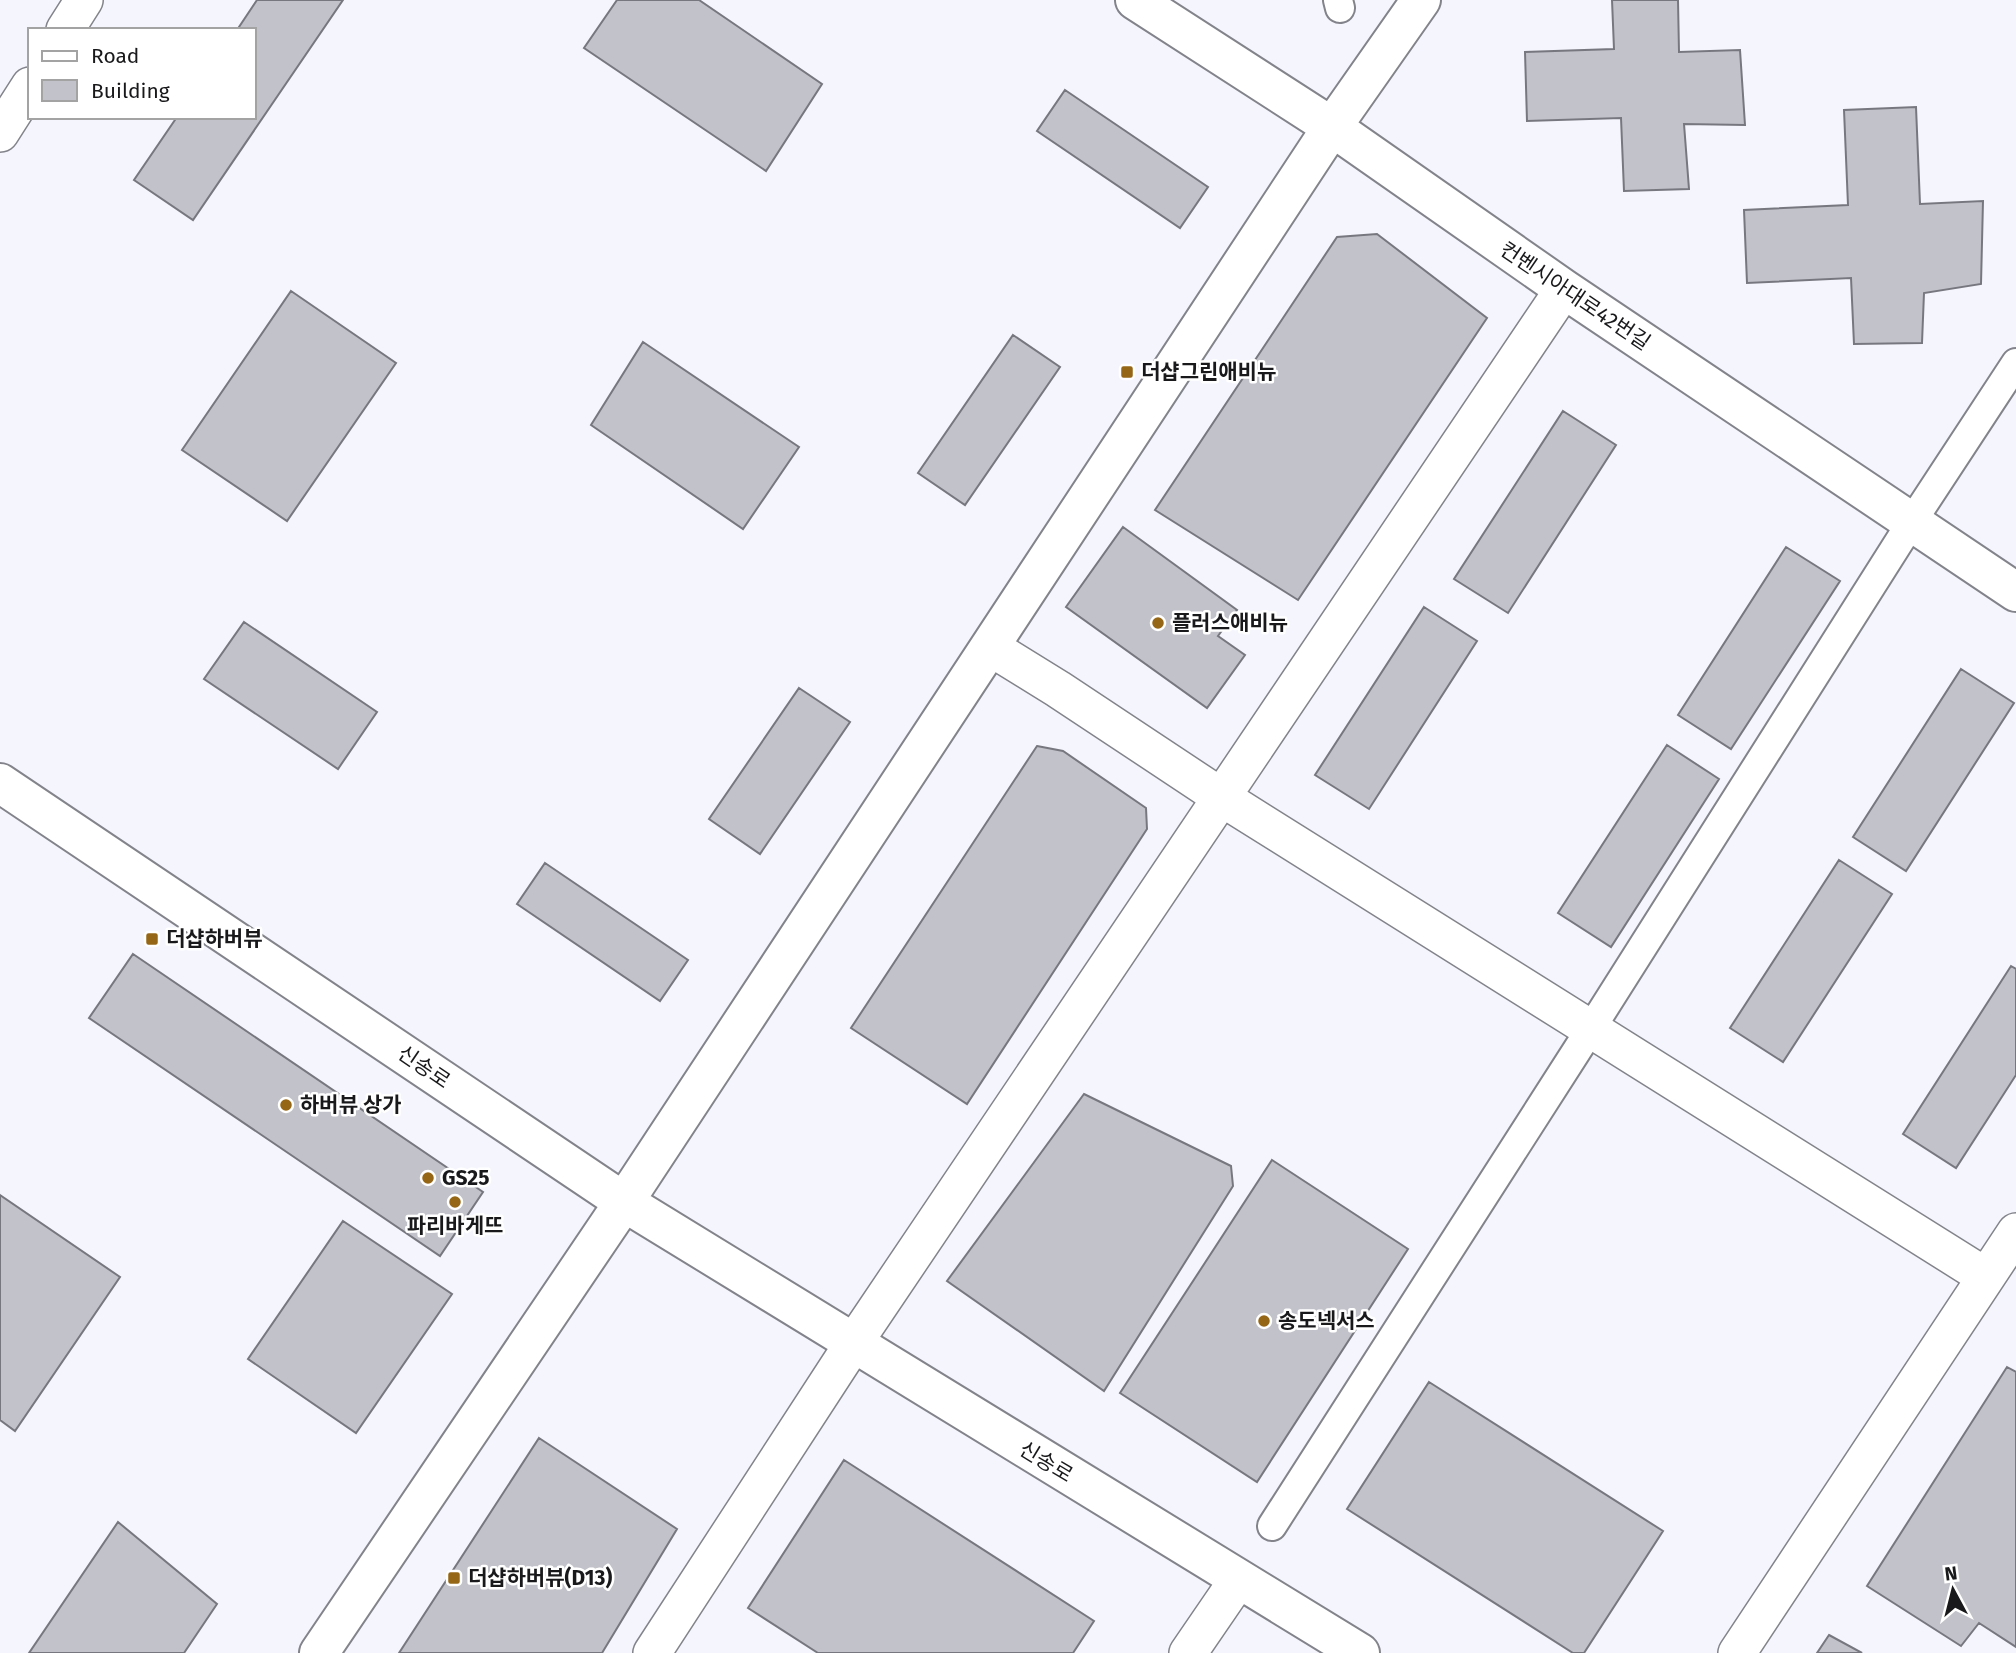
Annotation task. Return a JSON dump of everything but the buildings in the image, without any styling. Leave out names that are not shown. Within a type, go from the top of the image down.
[{"type":"street","points":[[66,28],[84,0]]},
{"type":"street","name":"컨벤시아대로42번길","points":[[1135,0],[1332,127],[1564,289],[2016,592]]},
{"type":"street","points":[[319,1653],[624,1202],[1332,127],[1421,0]]},
{"type":"street","points":[[0,133],[28,89]]},
{"type":"street","points":[[652,1653],[853,1344],[1564,289]]},
{"type":"street","points":[[1272,1526],[1911,523],[2016,363]]},
{"type":"street","points":[[990,647],[1221,797],[1986,1277]]},
{"type":"street","name":"신송로","points":[[0,783],[624,1202],[1360,1653]]},
{"type":"street","points":[[1737,1653],[2016,1232]]},
{"type":"street","points":[[1188,1653],[1238,1580]]},
{"type":"place","name":"더샵그린애비뉴","points":[[1127,372]]},
{"type":"place","name":"플러스애비뉴","points":[[1158,623]]},
{"type":"place","name":"더샵하버뷰","points":[[152,939]]},
{"type":"place","name":"하버뷰 상가","points":[[286,1105]]},
{"type":"place","name":"GS25","points":[[428,1178]]},
{"type":"place","name":"파리바게뜨","points":[[455,1202]]},
{"type":"place","name":"송도넥서스","points":[[1264,1321]]},
{"type":"place","name":"더샵하버뷰(D13)","points":[[454,1578]]}]
